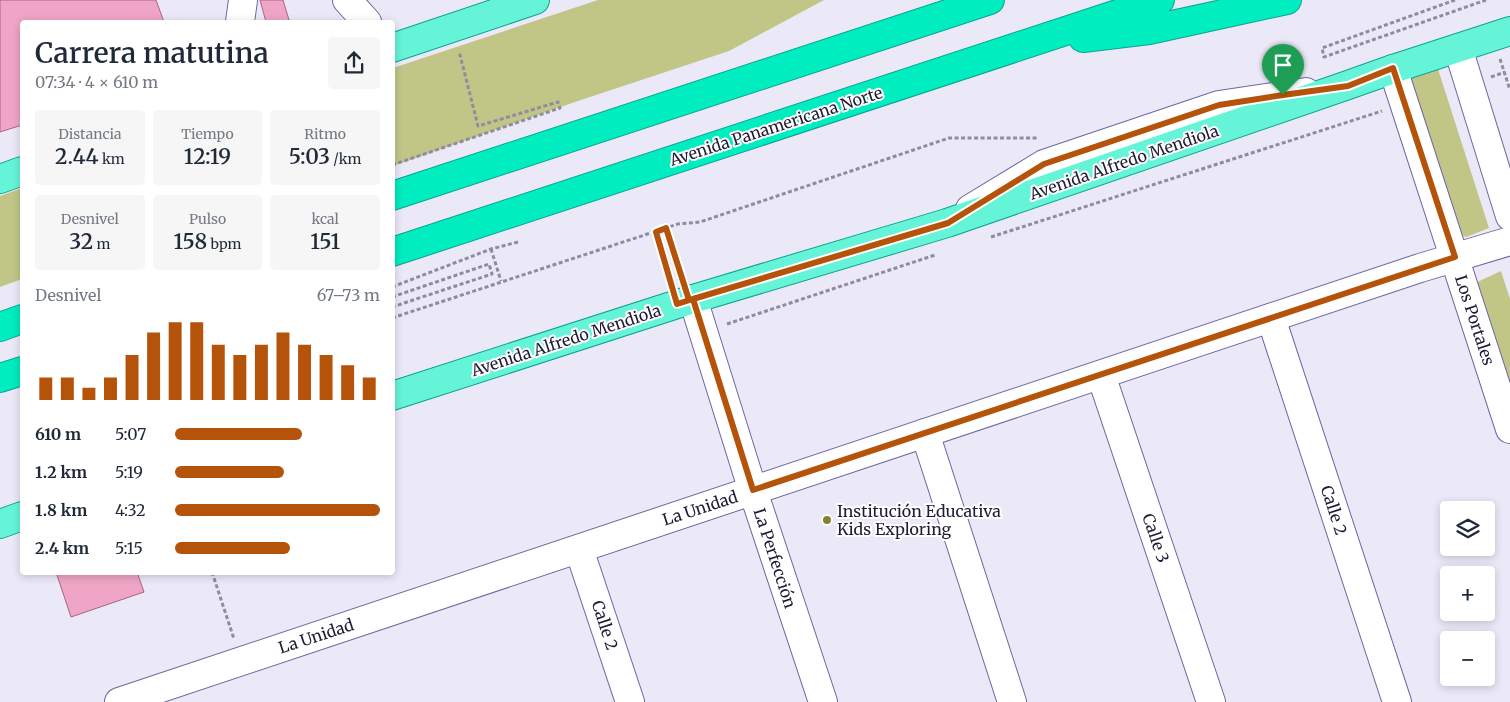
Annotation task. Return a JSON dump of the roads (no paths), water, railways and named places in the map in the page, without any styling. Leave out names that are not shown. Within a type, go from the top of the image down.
[{"type":"highway","points":[[395,195],[990,0]]},
{"type":"highway","name":"Avenida Panamericana Norte","points":[[395,251],[1160,0]]},
{"type":"highway","points":[[1025,45],[1149,30],[1287,0]]},
{"type":"highway","points":[[0,327],[20,320]]},
{"type":"highway","points":[[0,378],[20,372]]},
{"type":"main road","points":[[395,47],[535,0]]},
{"type":"main road","name":"Avenida Alfredo Mendiola","points":[[395,395],[686,301],[948,223],[1348,86],[1393,68],[1510,31]]},
{"type":"main road","points":[[0,179],[20,172]]},
{"type":"main road","points":[[0,524],[20,517]]},
{"type":"street","points":[[240,20],[242,0]]},
{"type":"street","points":[[347,0],[365,20]]},
{"type":"street","points":[[1458,48],[1510,216]]},
{"type":"street","name":"Los Portales","points":[[1393,68],[1510,429]]},
{"type":"street","name":"La Unidad","points":[[119,702],[1455,257],[1510,241]]},
{"type":"street","name":"La Perfección","points":[[686,301],[703,332],[823,702]]},
{"type":"street","name":"Calle 2","points":[[1271,318],[1397,702]]},
{"type":"street","name":"Calle 3","points":[[1101,375],[1211,702]]},
{"type":"street","points":[[0,378],[20,376]]},
{"type":"street","points":[[925,433],[1012,702]]},
{"type":"street","name":"Calle 2","points":[[579,548],[630,702]]},
{"type":"place","name":"Institución Educativa Kids Exploring","points":[[827,520]]}]
